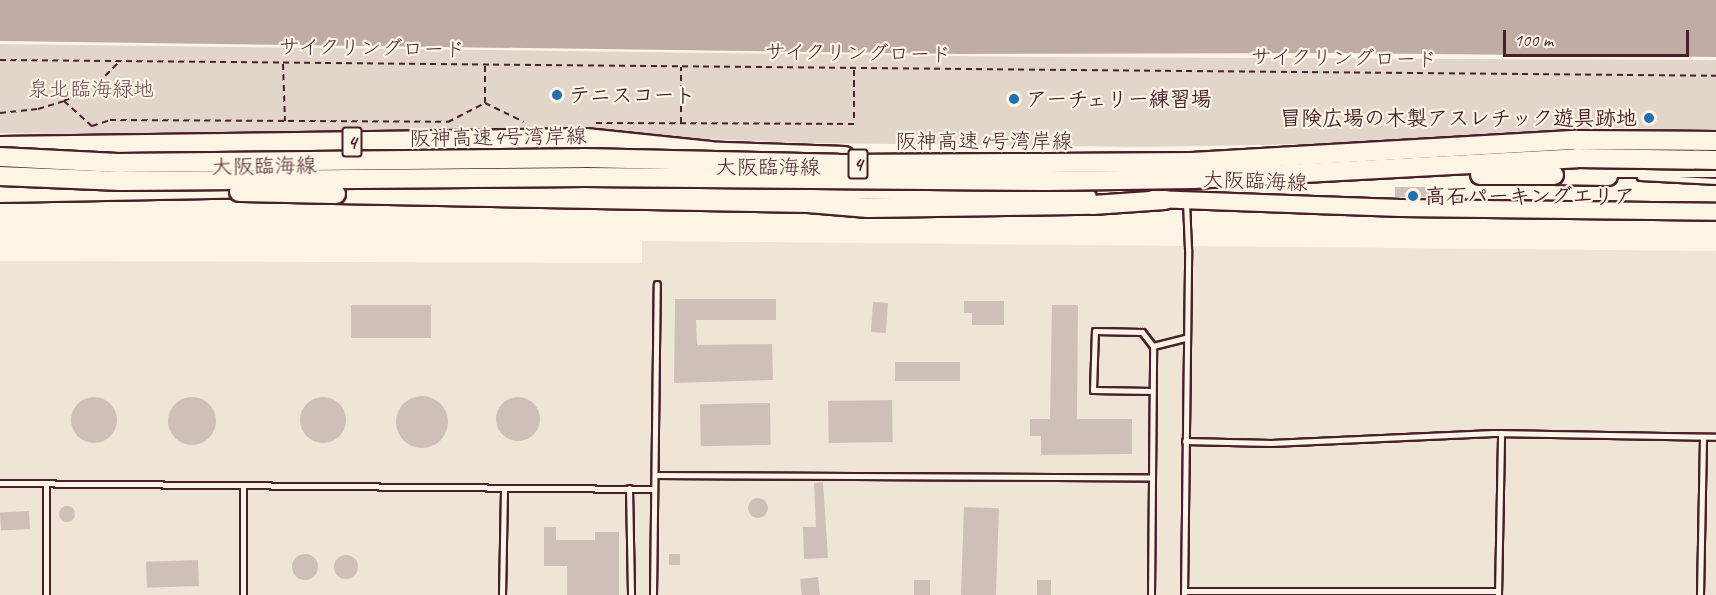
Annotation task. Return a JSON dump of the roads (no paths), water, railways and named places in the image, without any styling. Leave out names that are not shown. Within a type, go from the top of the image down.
[{"type":"highway","name":"4","points":[[0,146],[588,131],[710,150]]},
{"type":"highway","name":"阪神高速4号湾岸線","points":[[0,155],[118,163],[584,158],[838,164],[1192,162],[1576,140],[1716,141]]},
{"type":"highway","name":"阪神高速4号湾岸線","points":[[0,177],[121,181],[585,177],[1046,181],[1193,179],[1576,158],[1716,160]]},
{"type":"highway","points":[[1193,179],[1255,182],[1495,174],[1608,176]]},
{"type":"highway","name":"4","points":[[0,177],[68,186],[181,190],[951,208],[1093,205],[1165,200]]},
{"type":"main road","name":"大阪臨海線","points":[[0,155],[710,150],[1185,168],[1716,169]]},
{"type":"main road","name":"大阪臨海線","points":[[0,194],[362,187],[896,191],[1401,208],[1716,212]]},
{"type":"lane","points":[[1608,176],[1716,181]]},
{"type":"lane","points":[[1186,201],[1184,593],[1498,593],[1501,434]]},
{"type":"lane","points":[[654,595],[652,489],[655,475],[657,284]]},
{"type":"lane","points":[[1151,595],[1153,346],[1142,332],[1095,331],[1093,390],[1152,391]]},
{"type":"lane","points":[[1153,346],[1186,338]]},
{"type":"lane","points":[[1185,441],[1271,443],[1501,434],[1716,437]]},
{"type":"lane","points":[[1700,595],[1703,437]]},
{"type":"lane","points":[[655,475],[1152,478]]},
{"type":"lane","points":[[0,483],[652,489]]},
{"type":"lane","points":[[46,483],[46,595]]},
{"type":"lane","points":[[243,486],[243,595]]},
{"type":"lane","points":[[502,595],[504,488]]},
{"type":"lane","points":[[629,488],[631,595]]},
{"type":"place","name":"テニスコート","points":[[557,95]]},
{"type":"place","name":"アーチェリー練習場","points":[[1014,99]]},
{"type":"place","name":"冒険広場の木製アスレチック遊具跡地","points":[[1649,118]]},
{"type":"place","name":"高石パーキングエリア","points":[[1413,196]]},
{"type":"park label","name":"泉北臨海緑地","points":[[91,89]]}]
